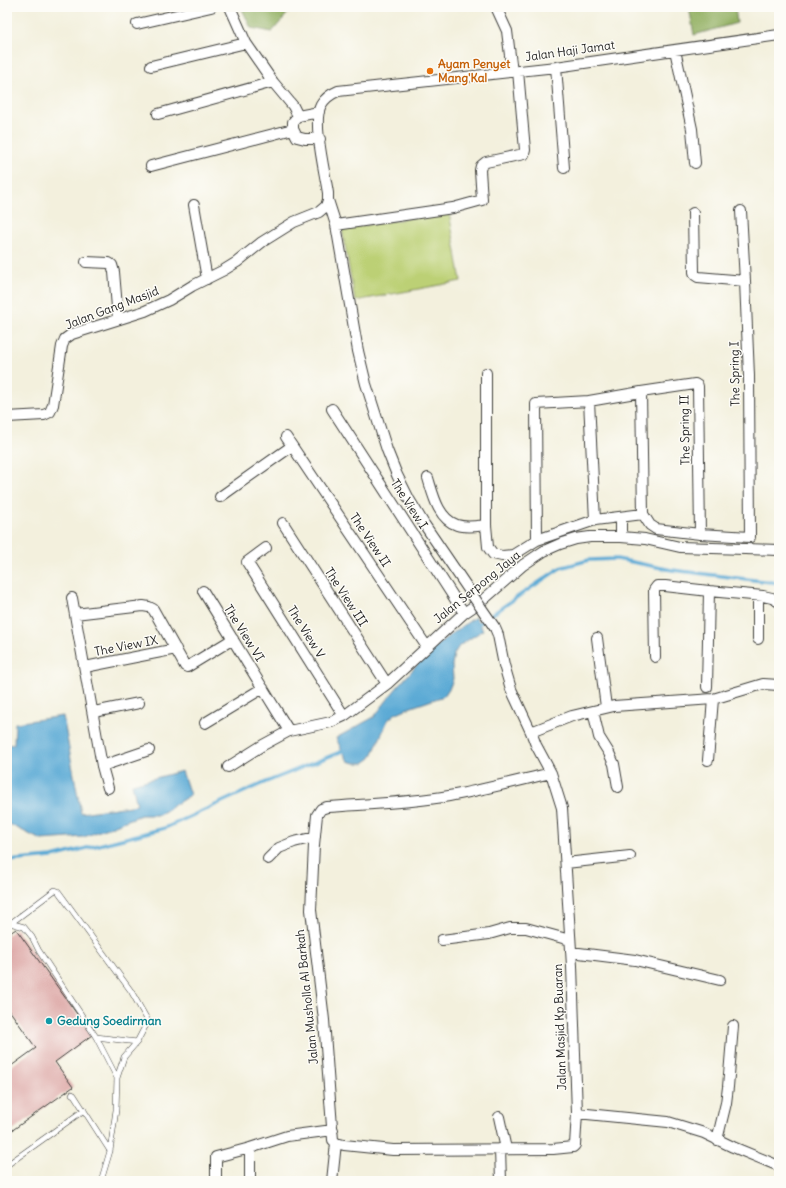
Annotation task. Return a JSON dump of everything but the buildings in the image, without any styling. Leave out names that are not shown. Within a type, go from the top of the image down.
[{"type":"street","points":[[137,24],[211,7]]},
{"type":"street","points":[[230,7],[246,43],[273,82],[293,106],[298,116]]},
{"type":"street","points":[[336,225],[453,208],[482,200],[481,166],[486,162],[524,154],[525,150],[515,71],[507,31],[496,7]]},
{"type":"street","name":"Jalan Haji Jamat","points":[[319,112],[321,105],[326,99],[331,94],[338,91],[556,66],[779,35]]},
{"type":"street","points":[[152,66],[246,43]]},
{"type":"street","points":[[675,50],[692,129],[695,164]]},
{"type":"street","points":[[556,66],[564,168]]},
{"type":"street","points":[[158,114],[273,82]]},
{"type":"street","points":[[320,139],[305,139],[297,137],[293,129],[293,122],[298,116],[319,112],[320,139],[328,200]]},
{"type":"street","points":[[151,166],[293,129]]},
{"type":"street","name":"Jalan Masjid Kp Buaran","points":[[328,200],[336,225],[358,352],[366,384],[387,450],[397,475],[424,524],[495,628],[511,689],[536,745],[551,773],[561,803],[563,813],[571,952],[576,1113]]},
{"type":"street","name":"Jalan Gang Masjid","points":[[7,417],[44,415],[50,412],[53,405],[61,352],[65,339],[72,334],[158,306],[237,262],[262,242],[294,222],[319,212],[326,206],[328,200]]},
{"type":"street","points":[[194,204],[207,279]]},
{"type":"street","name":"The Spring I","points":[[700,534],[750,537],[749,376],[741,211]]},
{"type":"street","points":[[693,213],[695,275],[698,277],[745,281]]},
{"type":"street","points":[[86,262],[109,263],[113,268],[118,319]]},
{"type":"street","points":[[486,373],[486,526],[488,548],[493,554],[502,556],[513,555],[537,540],[595,520],[643,514]]},
{"type":"street","name":"The Spring II","points":[[641,392],[695,384],[698,386],[700,534]]},
{"type":"street","points":[[537,540],[536,404],[589,401],[641,392],[643,514],[650,525],[656,529],[700,534]]},
{"type":"street","points":[[589,401],[595,520]]},
{"type":"street","name":"The View I","points":[[332,409],[464,613]]},
{"type":"street","name":"The View II","points":[[286,437],[427,647]]},
{"type":"street","points":[[220,497],[292,446]]},
{"type":"street","points":[[428,478],[439,510],[450,522],[465,526],[486,526]]},
{"type":"street","points":[[621,517],[621,537]]},
{"type":"street","name":"The View III","points":[[283,524],[387,684]]},
{"type":"street","name":"Jalan Serpong Jaya","points":[[228,768],[263,744],[289,731],[331,722],[344,716],[387,684],[464,613],[483,600],[523,565],[544,551],[560,544],[576,539],[590,537],[621,537],[645,539],[685,548],[779,550]]},
{"type":"street","name":"The View V","points":[[266,548],[247,562],[344,716]]},
{"type":"street","points":[[655,657],[654,590],[657,586],[758,596],[772,598],[779,602]]},
{"type":"street","name":"The View VI","points":[[203,591],[289,731]]},
{"type":"street","points":[[707,687],[709,591]]},
{"type":"street","points":[[758,596],[758,639]]},
{"type":"street","name":"The View IX","points":[[72,598],[85,666],[176,649]]},
{"type":"street","name":"The View IX","points":[[75,614],[144,606],[149,607],[153,610],[185,666],[189,667],[233,639]]},
{"type":"street","points":[[596,638],[606,707]]},
{"type":"street","points":[[85,666],[102,766],[108,788]]},
{"type":"street","points":[[531,732],[572,716],[606,707],[713,699],[763,684],[779,685]]},
{"type":"street","points":[[205,723],[263,688]]},
{"type":"street","points":[[708,760],[713,699]]},
{"type":"street","points":[[94,712],[140,703]]},
{"type":"street","points":[[593,711],[599,737],[610,753],[614,764],[618,787]]},
{"type":"street","points":[[102,766],[149,750]]},
{"type":"street","name":"Jalan Musholla Al Barkah","points":[[332,1181],[336,1143],[333,1140],[324,1020],[311,915],[317,815],[321,809],[326,807],[448,796],[551,773]]},
{"type":"street","points":[[268,859],[279,848],[294,842],[315,837]]},
{"type":"street","points":[[566,863],[630,856]]},
{"type":"street","points":[[442,940],[489,934],[510,928],[526,928],[570,940]]},
{"type":"street","points":[[571,952],[635,960],[720,980]]},
{"type":"street","points":[[717,1140],[726,1103],[732,1026]]},
{"type":"street","points":[[336,1143],[393,1150],[553,1149],[573,1147],[575,1145],[576,1113],[668,1122],[704,1133],[779,1166]]},
{"type":"street","points":[[499,1117],[503,1149],[501,1181]]},
{"type":"street","points":[[216,1181],[216,1157],[287,1136],[333,1130]]},
{"type":"street","points":[[250,1148],[250,1181]]},
{"type":"lane","points":[[9,924],[55,890],[58,891],[131,991],[147,1019],[147,1023],[137,1042],[124,1057],[117,1078],[116,1110],[110,1150],[101,1181]]},
{"type":"lane","points":[[9,924],[24,927],[32,937],[39,951],[96,1037],[117,1078]]},
{"type":"lane","points":[[96,1037],[137,1042]]},
{"type":"lane","points":[[72,1094],[110,1150]]},
{"type":"lane","points":[[7,1165],[84,1110]]},
{"type":"green space","points":[[241,7],[293,7],[272,32],[251,28]]},
{"type":"green space","points":[[689,7],[735,7],[737,23],[694,35]]},
{"type":"green space","points":[[449,212],[461,281],[355,301],[342,229]]},
{"type":"water","points":[[475,617],[483,630],[459,646],[454,654],[452,665],[453,679],[444,696],[395,714],[388,720],[371,758],[364,763],[348,761],[336,738],[374,717],[422,659],[442,641]]},
{"type":"water","points":[[63,716],[81,813],[137,805],[132,784],[182,771],[190,795],[159,815],[141,815],[84,837],[41,840],[7,823],[7,745],[14,744],[15,723]]},
{"type":"waterway","points":[[475,626],[560,568],[589,560],[617,559],[672,570],[779,583]]},
{"type":"waterway","points":[[7,861],[52,857],[165,828],[259,785],[345,750]]},
{"type":"place","name":"Ayam Penyet Mang'Kal","points":[[430,71]]},
{"type":"place","name":"Gedung Soedirman","points":[[49,1021]]}]
